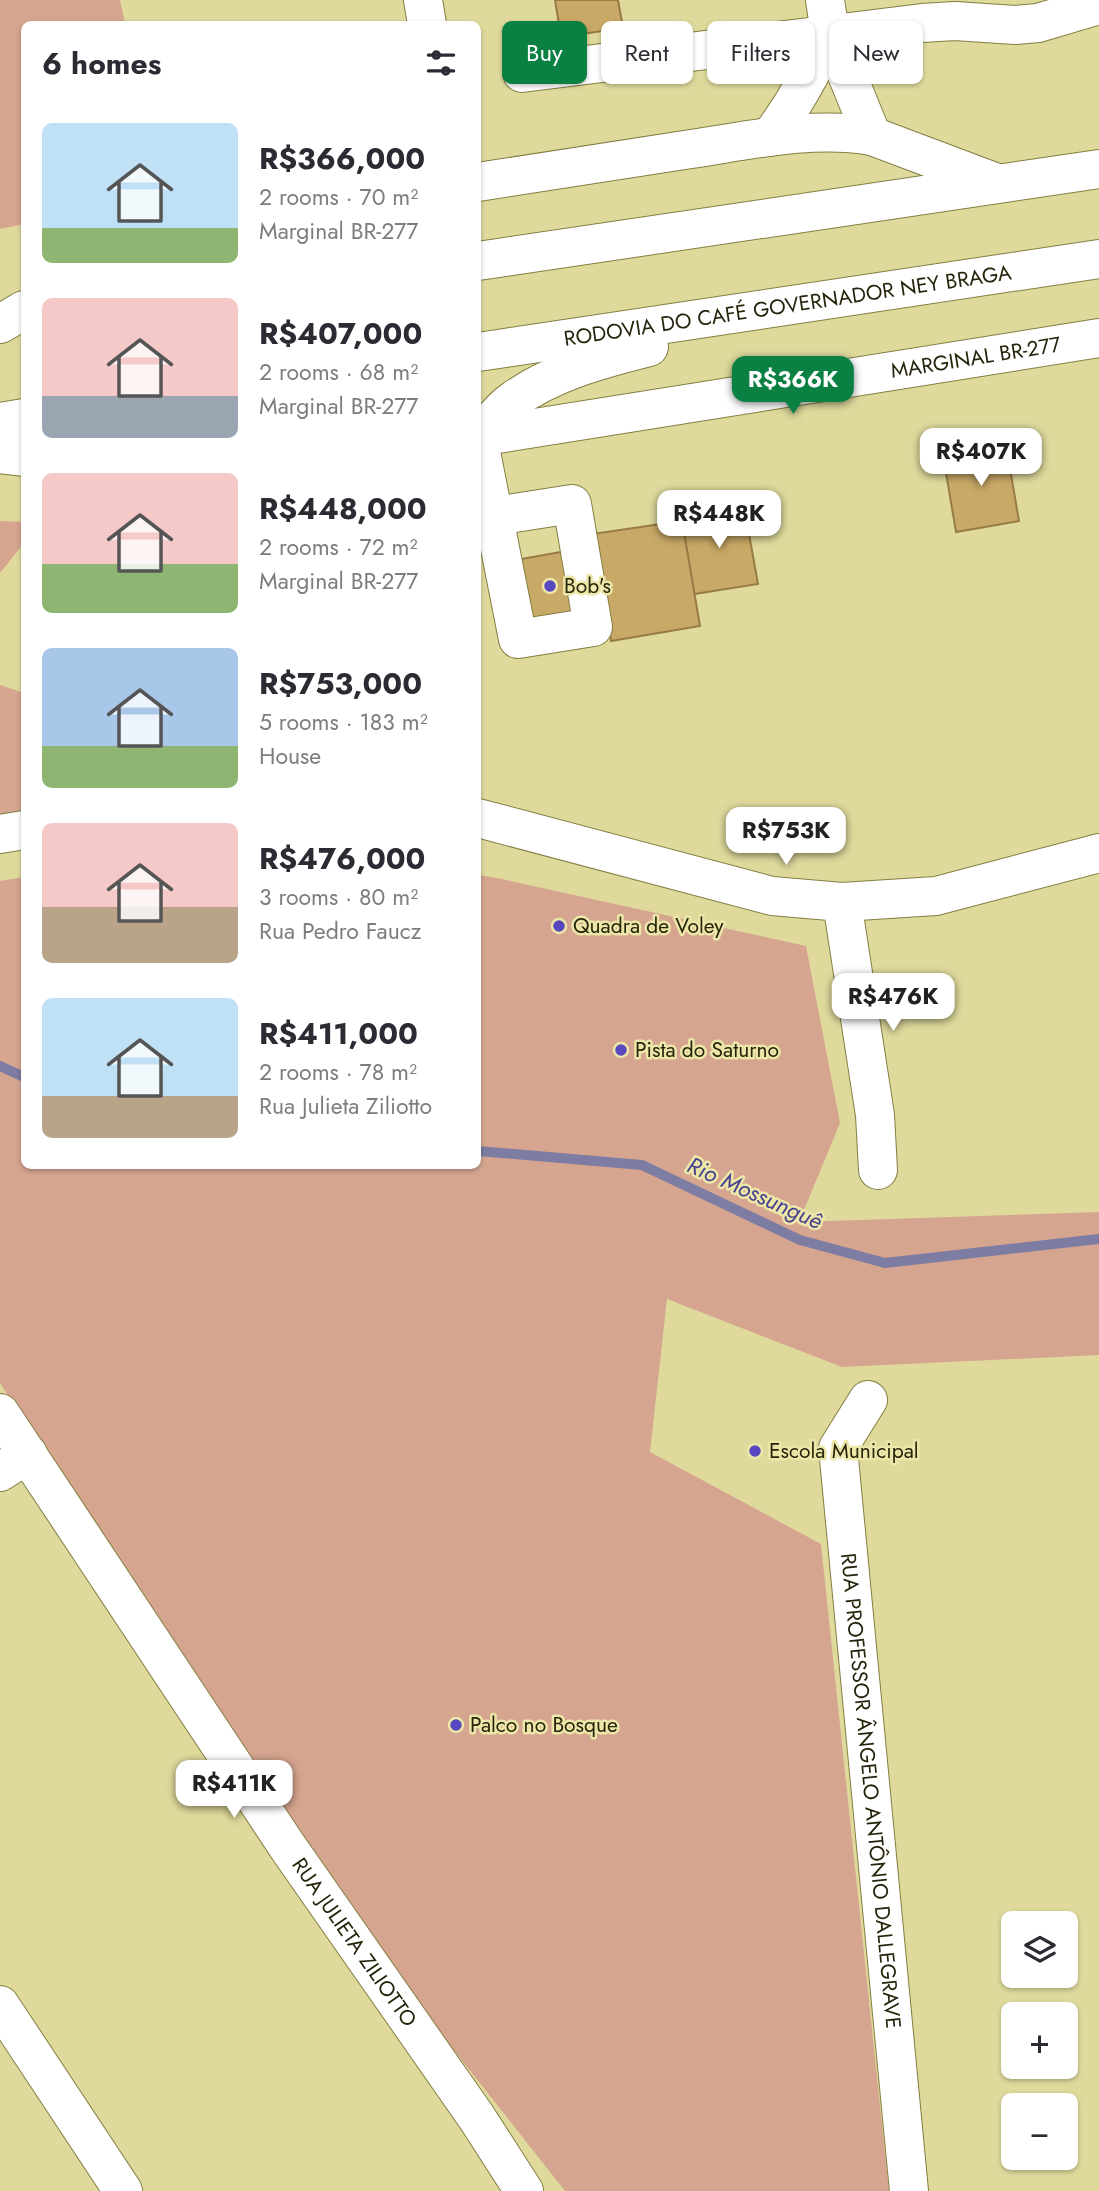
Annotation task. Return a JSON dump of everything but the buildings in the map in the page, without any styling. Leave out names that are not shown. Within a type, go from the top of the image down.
[{"type":"main road","points":[[423,0],[426,21]]},
{"type":"main road","points":[[587,62],[827,17],[1038,23],[1099,5]]},
{"type":"main road","points":[[827,17],[872,136]]},
{"type":"main road","points":[[770,137],[810,77],[827,17]]},
{"type":"main road","points":[[481,182],[770,137],[845,132],[872,136],[999,184]]},
{"type":"main road","points":[[481,261],[1099,169]]},
{"type":"main road","name":"RODOVIA DO CAFÉ GOVERNADOR NEY BRAGA","points":[[481,352],[1099,260]]},
{"type":"main road","points":[[481,434],[510,402],[557,374],[612,356],[864,295]]},
{"type":"main road","points":[[0,324],[21,312]]},
{"type":"main road","points":[[0,331],[21,328]]},
{"type":"main road","name":"MARGINAL BR-277","points":[[481,437],[1099,338]]},
{"type":"main road","points":[[0,422],[21,418]]},
{"type":"main road","points":[[481,451],[495,516]]},
{"type":"main road","points":[[0,454],[21,457]]},
{"type":"main road","points":[[481,819],[772,896],[842,902],[936,896],[1099,853]]},
{"type":"main road","points":[[0,834],[21,830]]},
{"type":"main road","points":[[842,902],[876,1115],[878,1170]]},
{"type":"main road","name":"RUA PROFESSOR ÂNGELO ANTÔNIO DALLEGRAVE","points":[[869,1401],[838,1448],[909,2191]]},
{"type":"main road","name":"RUA JULIETA ZILIOTTO","points":[[0,1413],[14,1463],[477,2118],[524,2191]]},
{"type":"main road","points":[[0,2005],[123,2191]]},
{"type":"shaded area","points":[[0,0],[120,0],[124,21],[21,21],[21,225],[0,229]]},
{"type":"shaded area","points":[[0,521],[21,522],[21,547],[0,573]]},
{"type":"shaded area","points":[[0,685],[21,692],[21,815],[0,818]]},
{"type":"shaded area","points":[[481,875],[806,946],[840,1123],[799,1222],[1099,1212],[1099,1355],[842,1367],[667,1299],[650,1452],[821,1544],[889,2191],[565,2191],[295,1849],[0,1383],[0,881],[21,878],[21,1169],[481,1169]]},
{"type":"waterway","name":"Rio Mossunguê","points":[[0,1066],[21,1076]]},
{"type":"waterway","name":"Rio Mossunguê","points":[[481,1151],[642,1165],[800,1240],[885,1263],[1099,1239]]},
{"type":"place","name":"Bob's","points":[[550,586]]},
{"type":"place","name":"Quadra de Voley","points":[[559,926]]},
{"type":"place","name":"Pista do Saturno","points":[[621,1050]]},
{"type":"place","name":"Escola Municipal","points":[[755,1451]]},
{"type":"place","name":"Palco no Bosque","points":[[456,1725]]}]
